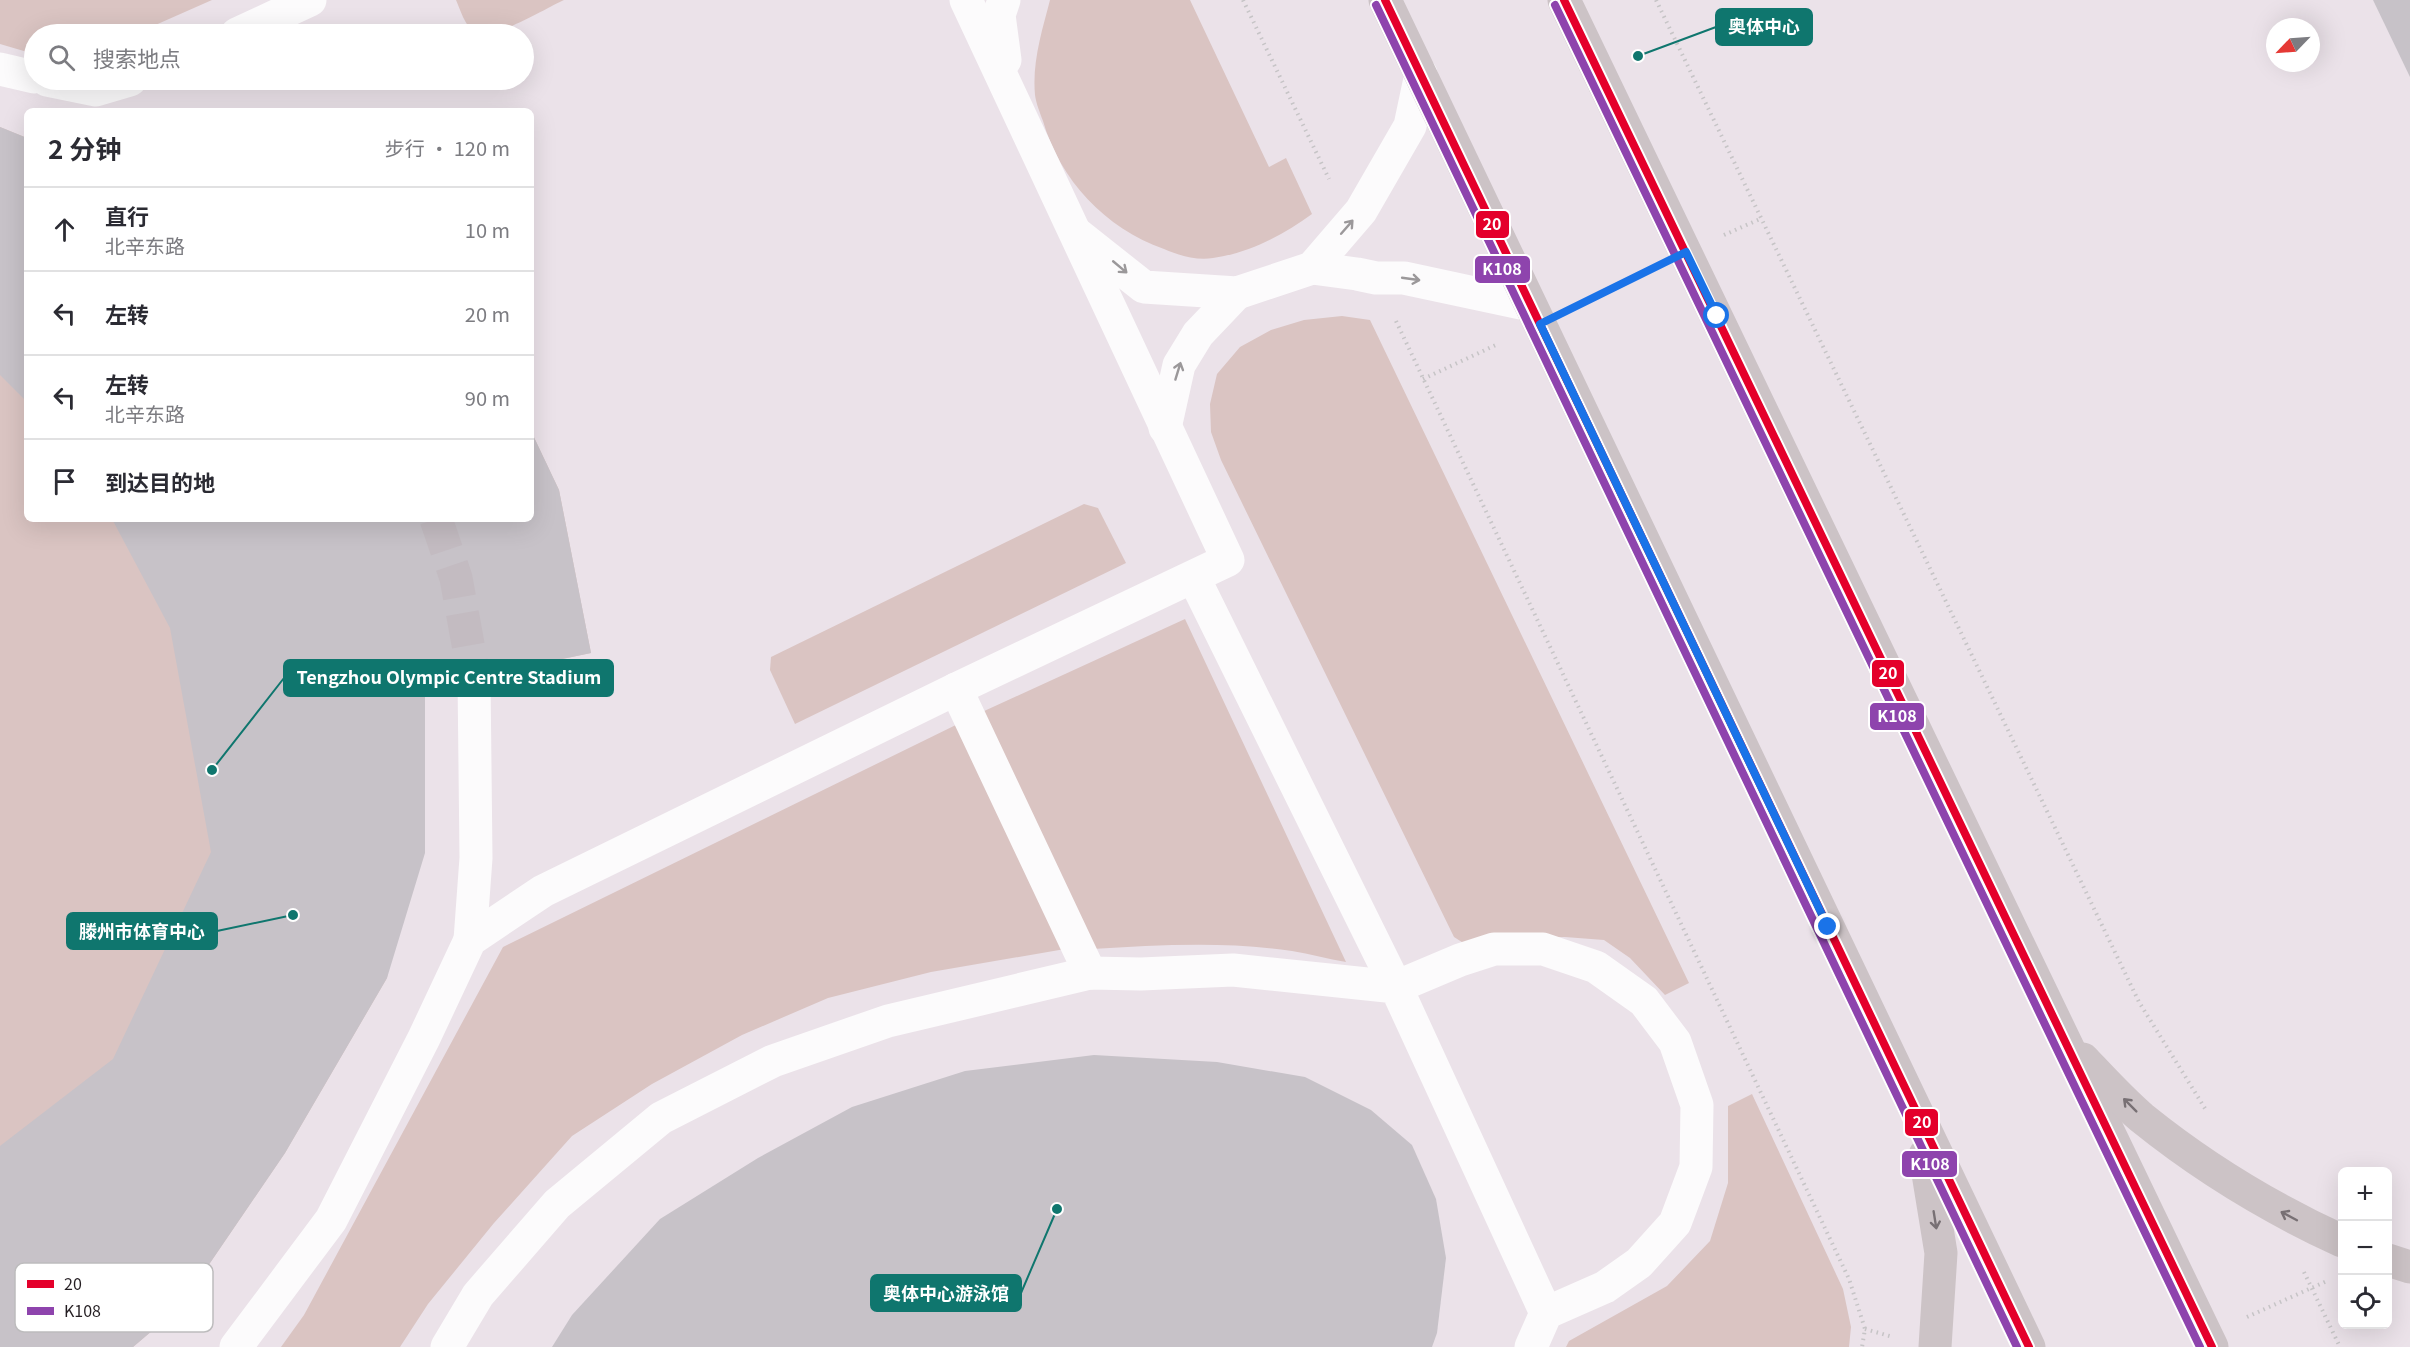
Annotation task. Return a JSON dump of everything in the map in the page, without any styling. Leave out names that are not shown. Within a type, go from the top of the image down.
[{"type":"main road","points":[[1385,0],[2029,1347]]},
{"type":"main road","points":[[1564,0],[2209,1341]]},
{"type":"main road","points":[[2066,1042],[2140,1116],[2222,1178],[2295,1219],[2338,1238]]},
{"type":"main road","points":[[1920,1120],[1941,1252],[1935,1347]]},
{"type":"main road","points":[[2392,1261],[2410,1267]]},
{"type":"lane","points":[[258,24],[310,0]]},
{"type":"lane","points":[[470,940],[543,891],[956,689],[1228,561],[966,0]]},
{"type":"lane","points":[[1004,0],[999,15],[1002,49],[1020,114]]},
{"type":"lane","points":[[0,69],[24,75]]},
{"type":"lane","points":[[1312,268],[1361,211],[1410,126],[1421,74]]},
{"type":"lane","points":[[96,90],[117,108]]},
{"type":"lane","points":[[1073,231],[1144,287],[1237,293],[1312,268],[1376,279],[1404,278],[1535,315]]},
{"type":"lane","points":[[1165,428],[1179,365],[1198,334],[1237,293]]},
{"type":"lane","points":[[1194,578],[1396,987],[1546,1313]]},
{"type":"lane","points":[[236,1347],[332,1220],[424,1038],[470,940],[476,858],[474,677]]},
{"type":"lane","points":[[956,689],[1090,973]]},
{"type":"lane","points":[[447,1347],[478,1295],[557,1204],[661,1118],[773,1061],[888,1021],[1090,973],[1142,974],[1233,970],[1396,987],[1460,960],[1494,949],[1543,949],[1596,967],[1606,973],[1644,1001],[1675,1042],[1697,1105],[1696,1167],[1675,1223],[1639,1263],[1605,1287],[1546,1313],[1531,1347]]},
{"type":"path","points":[[1244,0],[1350,223]]},
{"type":"path","points":[[1656,0],[2139,1002],[2210,1115]]},
{"type":"path","points":[[1423,379],[1535,315],[1760,219]]},
{"type":"path","points":[[1376,279],[1849,1279],[1865,1329],[1862,1347]]},
{"type":"path","points":[[2209,1341],[2332,1279]]},
{"type":"shaded area","points":[[0,0],[212,0],[158,24],[24,24],[24,51],[0,44]]},
{"type":"shaded area","points":[[456,0],[564,0],[516,24],[467,24]]},
{"type":"shaded area","points":[[1050,0],[1190,0],[1269,167],[1286,158],[1312,214],[1277,236],[1252,247],[1226,256],[1207,259],[1181,255],[1143,240],[1104,215],[1073,182],[1061,163],[1036,101],[1034,83],[1036,59]]},
{"type":"shaded area","points":[[0,127],[24,137],[24,522],[534,522],[534,437],[559,490],[591,653],[425,688],[387,978],[285,1153],[210,1263],[15,1263],[15,1332],[151,1332],[133,1347],[0,1347]]},
{"type":"shaded area","points":[[1342,316],[1370,320],[1689,983],[1665,995],[1630,958],[1604,940],[1565,937],[1497,938],[1465,944],[1454,937],[1221,460],[1211,432],[1210,404],[1217,374],[1240,347],[1271,330],[1304,320]]},
{"type":"shaded area","points":[[1084,504],[1098,508],[1126,563],[795,724],[770,670],[771,657]]},
{"type":"shaded area","points":[[1185,619],[1346,962],[1292,951],[1242,946],[1167,945],[1092,949],[982,712]]},
{"type":"shaded area","points":[[966,720],[1065,949],[931,972],[828,998],[742,1035],[652,1084],[572,1136],[494,1223],[428,1304],[400,1347],[281,1347],[304,1315],[503,947]]},
{"type":"shaded area","points":[[1752,1094],[1843,1289],[1851,1327],[1849,1347],[1566,1347],[1569,1341],[1667,1286],[1710,1241],[1728,1183],[1728,1106]]},
{"type":"building","points":[[2373,0],[2410,0],[2410,77]]},
{"type":"building","points":[[0,127],[24,137],[24,399],[0,375]]},
{"type":"building","points":[[534,437],[559,490],[591,653],[425,687],[425,853],[387,978],[285,1153],[210,1263],[15,1263],[15,1332],[151,1332],[133,1347],[0,1347],[0,1146],[113,1059],[211,852],[170,628],[114,522],[534,522]]},
{"type":"building","points":[[1094,1055],[1217,1062],[1305,1077],[1371,1110],[1412,1145],[1436,1199],[1446,1258],[1437,1333],[1432,1347],[552,1347],[572,1315],[660,1219],[758,1158],[852,1107],[965,1071]]},
{"type":"tunnel","points":[[437,522],[456,578],[474,677]]},
{"type":"transit line","name":"20","points":[[1385,0],[2029,1347]]},
{"type":"transit line","name":"20","points":[[1564,0],[2212,1347]]},
{"type":"transit line","name":"K108","points":[[1376,5],[2017,1347]]},
{"type":"transit line","name":"K108","points":[[1555,5],[2200,1347]]},
{"type":"place","name":"奥体中心","points":[[1638,56]]},
{"type":"place","name":"Tengzhou Olympic Centre Stadium","points":[[212,770]]},
{"type":"place","name":"滕州市体育中心","points":[[293,915]]},
{"type":"place","name":"奥体中心游泳馆","points":[[1057,1209]]},
{"type":"route","points":[[1717,316],[1686,252],[1540,324],[1828,927]]}]
